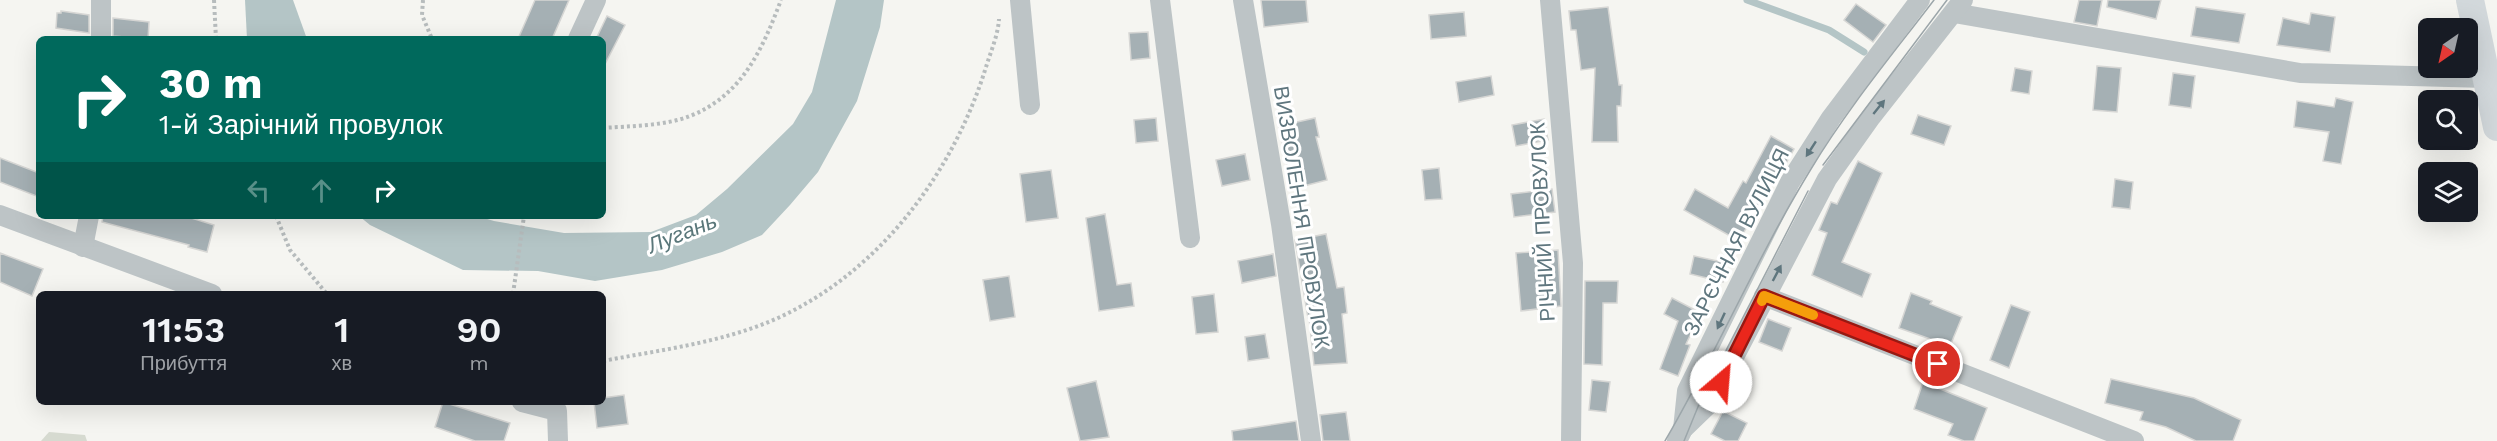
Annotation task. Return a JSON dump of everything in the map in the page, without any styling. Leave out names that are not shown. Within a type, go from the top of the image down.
[{"type":"main road","points":[[2470,0],[2497,127]]},
{"type":"street","points":[[101,0],[101,36]]},
{"type":"street","points":[[579,36],[596,0]]},
{"type":"street","points":[[1020,0],[1030,105]]},
{"type":"street","points":[[1161,0],[1190,238]]},
{"type":"street","name":"ВИЗВОЛЕННЯ ПРОВУЛОК","points":[[1243,0],[1281,224],[1311,441]]},
{"type":"street","name":"РІЧНИЙ ПРОВУЛОК","points":[[1550,0],[1573,263],[1571,441]]},
{"type":"street","name":"ЗАРЄЧНАЯ ВУЛИЦЯ","points":[[1680,435],[1687,391],[1790,182],[1832,118],[1920,0]]},
{"type":"street","points":[[1958,7],[2300,73],[2486,78]]},
{"type":"street","name":"ЗАРЄЧНАЯ ВУЛИЦЯ","points":[[1680,435],[1710,403],[1827,179],[1871,117],[1958,7]]},
{"type":"street","points":[[0,214],[204,291]]},
{"type":"street","points":[[83,247],[88,219]]},
{"type":"street","points":[[1764,296],[2134,441]]},
{"type":"street","points":[[534,405],[557,411],[558,441]]},
{"type":"path","points":[[214,0],[216,36]]},
{"type":"path","points":[[423,0],[422,15],[431,36]]},
{"type":"path","points":[[606,128],[646,125],[690,117],[725,95],[752,66],[781,0]]},
{"type":"path","points":[[606,359],[724,338],[773,320],[824,291],[866,261],[903,222],[935,175],[958,135],[976,99],[998,28],[1000,9]]},
{"type":"path","points":[[277,219],[290,250],[324,291]]},
{"type":"path","points":[[513,291],[524,219]]},
{"type":"shaded area","points":[[49,432],[85,435],[87,441],[41,441]]},
{"type":"water","points":[[245,0],[293,0],[306,36],[247,36]]},
{"type":"water","name":"Лугань","points":[[836,0],[884,0],[880,27],[857,101],[818,172],[762,235],[722,252],[662,270],[595,281],[538,271],[463,270],[370,225],[363,219],[487,219],[564,233],[651,232],[696,215],[727,189],[793,124],[812,92]]},
{"type":"building","points":[[535,0],[569,0],[553,36],[519,36]]},
{"type":"building","points":[[1261,0],[1306,0],[1308,22],[1264,27]]},
{"type":"building","points":[[2079,0],[2102,0],[2097,26],[2074,22]]},
{"type":"building","points":[[2108,0],[2161,0],[2156,19],[2107,7]]},
{"type":"building","points":[[1856,4],[1886,25],[1873,42],[1844,20]]},
{"type":"building","points":[[1608,7],[1619,85],[1622,85],[1621,106],[1617,106],[1618,142],[1592,142],[1595,68],[1581,70],[1576,30],[1571,30],[1569,11]]},
{"type":"building","points":[[2196,7],[2245,14],[2239,43],[2191,36]]},
{"type":"building","points":[[61,11],[89,15],[89,33],[56,28],[57,13]]},
{"type":"building","points":[[1464,12],[1466,36],[1431,39],[1429,15]]},
{"type":"building","points":[[2311,13],[2335,17],[2330,52],[2277,45],[2283,18],[2309,24]]},
{"type":"building","points":[[607,16],[625,25],[606,62],[606,36],[597,36]]},
{"type":"building","points":[[113,18],[149,22],[148,36],[113,36]]},
{"type":"building","points":[[1148,32],[1150,58],[1131,60],[1129,33]]},
{"type":"building","points":[[2097,66],[2121,68],[2117,112],[2093,110]]},
{"type":"building","points":[[2015,68],[2032,71],[2029,94],[2011,91]]},
{"type":"building","points":[[2173,73],[2195,76],[2191,108],[2169,105]]},
{"type":"building","points":[[1491,76],[1494,95],[1459,102],[1456,82]]},
{"type":"building","points":[[2336,98],[2353,102],[2341,164],[2323,161],[2329,132],[2294,127],[2297,101],[2334,107]]},
{"type":"building","points":[[1918,115],[1951,126],[1944,145],[1911,134]]},
{"type":"building","points":[[1156,118],[1158,141],[1136,143],[1134,120]]},
{"type":"building","points":[[1315,118],[1319,137],[1316,137],[1327,180],[1292,189],[1279,126]]},
{"type":"building","points":[[1544,119],[1548,140],[1516,146],[1512,125]]},
{"type":"building","points":[[1771,136],[1794,149],[1781,172],[1778,171],[1739,241],[1684,210],[1695,189],[1728,208],[1743,181],[1746,183]]},
{"type":"building","points":[[1245,154],[1250,180],[1222,186],[1216,160]]},
{"type":"building","points":[[0,158],[36,172],[36,196],[0,182]]},
{"type":"building","points":[[1858,161],[1882,173],[1842,262],[1871,274],[1862,297],[1812,275],[1827,233],[1819,230],[1831,202],[1837,204]]},
{"type":"building","points":[[1439,168],[1442,199],[1425,200],[1422,170]]},
{"type":"building","points":[[1051,170],[1058,218],[1026,222],[1020,174]]},
{"type":"building","points":[[2115,179],[2133,182],[2130,209],[2112,207]]},
{"type":"building","points":[[1552,189],[1555,212],[1514,217],[1511,194]]},
{"type":"building","points":[[1105,214],[1117,285],[1131,283],[1134,306],[1099,311],[1086,218]]},
{"type":"building","points":[[102,219],[195,219],[214,225],[207,252],[102,222]]},
{"type":"building","points":[[1326,234],[1337,288],[1344,287],[1347,313],[1342,314],[1347,363],[1314,365],[1309,317],[1295,240]]},
{"type":"building","points":[[1558,250],[1561,306],[1521,311],[1516,253]]},
{"type":"building","points":[[0,253],[43,269],[32,296],[0,282]]},
{"type":"building","points":[[1273,254],[1276,276],[1242,283],[1238,261]]},
{"type":"building","points":[[1694,256],[1727,263],[1723,282],[1690,274]]},
{"type":"building","points":[[1009,276],[1015,317],[990,321],[983,280]]},
{"type":"building","points":[[1585,281],[1618,281],[1617,303],[1603,303],[1602,365],[1584,364]]},
{"type":"building","points":[[1911,293],[1932,301],[1930,304],[1962,317],[1950,346],[1899,328]]},
{"type":"building","points":[[1214,294],[1218,332],[1196,334],[1192,297]]},
{"type":"building","points":[[1672,298],[1701,313],[1686,344],[1690,345],[1678,376],[1660,369],[1678,321],[1664,314]]},
{"type":"building","points":[[2011,305],[2030,312],[2009,368],[1990,360]]},
{"type":"building","points":[[1768,319],[1791,328],[1782,351],[1759,342]]},
{"type":"building","points":[[1265,334],[1269,358],[1248,361],[1245,337]]},
{"type":"building","points":[[2111,379],[2194,398],[2241,420],[2233,441],[2196,441],[2166,427],[2140,420],[2143,412],[2105,403]]},
{"type":"building","points":[[1592,380],[1610,382],[1606,412],[1589,410]]},
{"type":"building","points":[[1096,381],[1109,437],[1080,441],[1067,388]]},
{"type":"building","points":[[1923,382],[1987,408],[1974,441],[1964,441],[1948,435],[1953,424],[1914,409]]},
{"type":"building","points":[[624,395],[628,424],[597,428],[594,405],[606,405],[606,398]]},
{"type":"building","points":[[442,405],[453,405],[510,423],[504,441],[475,441],[435,427]]},
{"type":"building","points":[[1723,411],[1747,423],[1738,441],[1725,441],[1711,434]]},
{"type":"building","points":[[1346,412],[1350,441],[1323,441],[1320,415]]},
{"type":"building","points":[[1296,421],[1299,441],[1233,441],[1232,431]]},
{"type":"waterway","points":[[1747,0],[1829,30],[1864,52]]},
{"type":"tram line","points":[[1665,441],[1791,202],[1811,169],[1855,104],[1934,0]]},
{"type":"tram line","points":[[1823,165],[1947,0]]},
{"type":"tram line","points":[[1684,441],[1702,397],[1808,191]]},
{"type":"slow traffic","points":[[1762,301],[1764,296],[1813,315]]},
{"type":"route","points":[[1721,382],[1764,296],[1938,364]]}]
